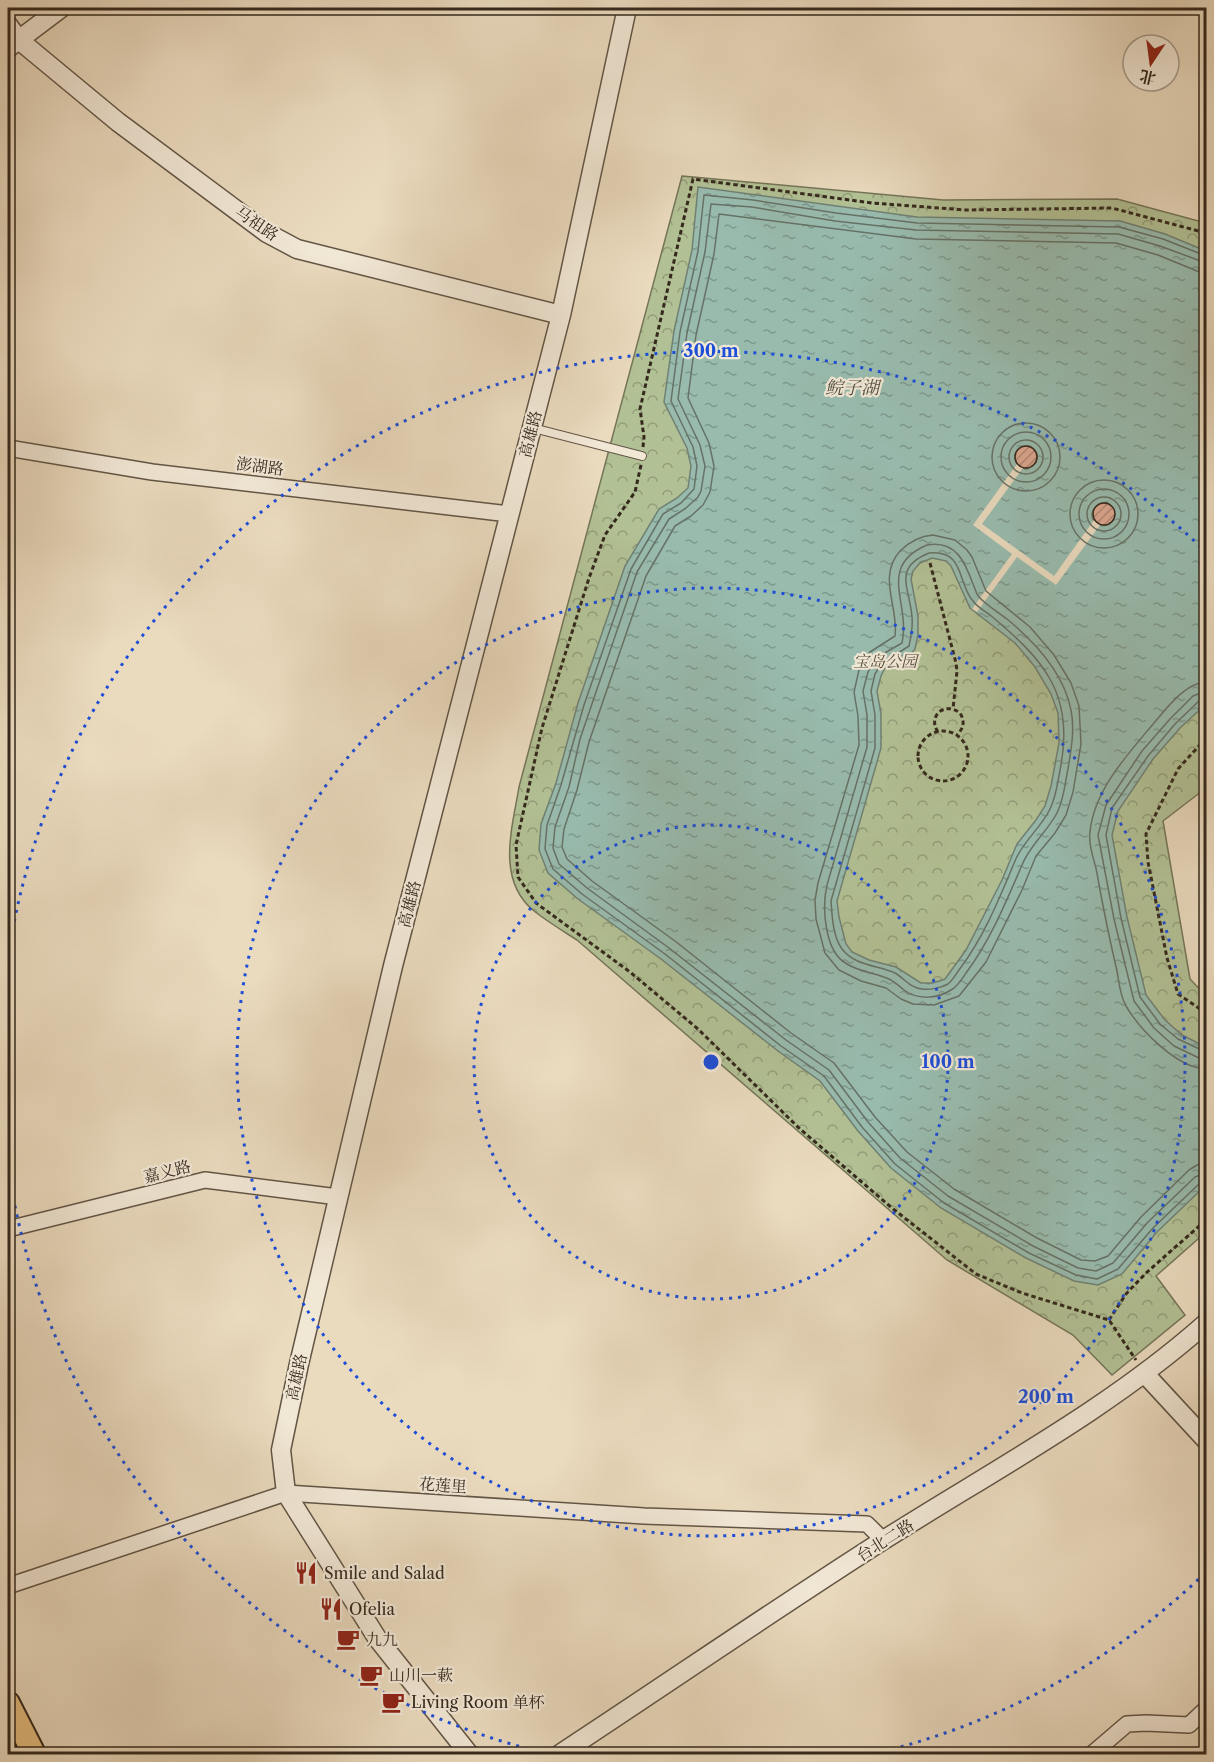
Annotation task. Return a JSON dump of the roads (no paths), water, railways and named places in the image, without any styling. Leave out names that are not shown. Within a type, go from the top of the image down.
[{"type":"main road","points":[[8,1703],[34,1755]]},
{"type":"street","points":[[11,38],[61,8]]},
{"type":"street","name":"高雄路","points":[[469,1755],[378,1638],[286,1493],[281,1450],[299,1364],[393,966],[561,315],[627,8]]},
{"type":"street","name":"马祖路","points":[[11,38],[267,233],[297,249],[561,315]]},
{"type":"street","name":"澎湖路","points":[[8,448],[152,472],[509,514]]},
{"type":"street","name":"嘉义路","points":[[8,1229],[205,1180],[338,1197]]},
{"type":"street","name":"台北二路","points":[[560,1755],[884,1540],[1026,1454],[1145,1374],[1206,1323]]},
{"type":"street","points":[[1145,1374],[1206,1440]]},
{"type":"street","name":"花莲里","points":[[8,1586],[286,1493],[644,1516],[867,1524],[884,1540]]},
{"type":"street","points":[[1092,1755],[1126,1725],[1146,1723],[1189,1725],[1206,1709]]},
{"type":"lane","points":[[531,428],[642,456]]},
{"type":"water","name":"鲩子湖","points":[[698,187],[917,217],[1120,221],[1165,234],[1206,251],[1206,704],[1180,728],[1153,759],[1118,811],[1112,835],[1127,917],[1146,995],[1165,1020],[1182,1035],[1206,1049],[1206,1185],[1157,1232],[1122,1274],[1098,1285],[1074,1281],[1026,1258],[941,1208],[891,1168],[858,1131],[820,1081],[661,959],[578,899],[548,873],[539,850],[541,824],[556,783],[578,703],[625,566],[659,509],[688,488],[691,466],[687,448],[664,402],[674,331],[692,250]],"holes":[[[1029,446],[1036,452],[1037,461],[1032,466],[1022,468],[1018,465],[1015,456],[1021,448]],[[1107,502],[1114,514],[1112,522],[1105,526],[1095,522],[1092,515],[1095,508]],[[932,558],[946,561],[951,566],[970,608],[1015,643],[1035,667],[1051,694],[1058,713],[1059,743],[1045,806],[1017,844],[1002,880],[966,950],[945,979],[933,983],[921,983],[896,967],[869,960],[852,952],[846,944],[837,901],[881,748],[881,714],[877,691],[881,676],[885,668],[911,654],[915,649],[918,616],[911,579],[913,571],[920,563]]]},
{"type":"place","name":"Smile and Salad","points":[[306,1573]]},
{"type":"place","name":"Ofelia","points":[[331,1609]]},
{"type":"place","name":"九九","points":[[348,1639]]},
{"type":"place","name":"山川一蔌","points":[[371,1675]]},
{"type":"place","name":"Living Room 单杯","points":[[393,1702]]},
{"type":"park label","name":"宝岛公园","points":[[885,661]]}]
